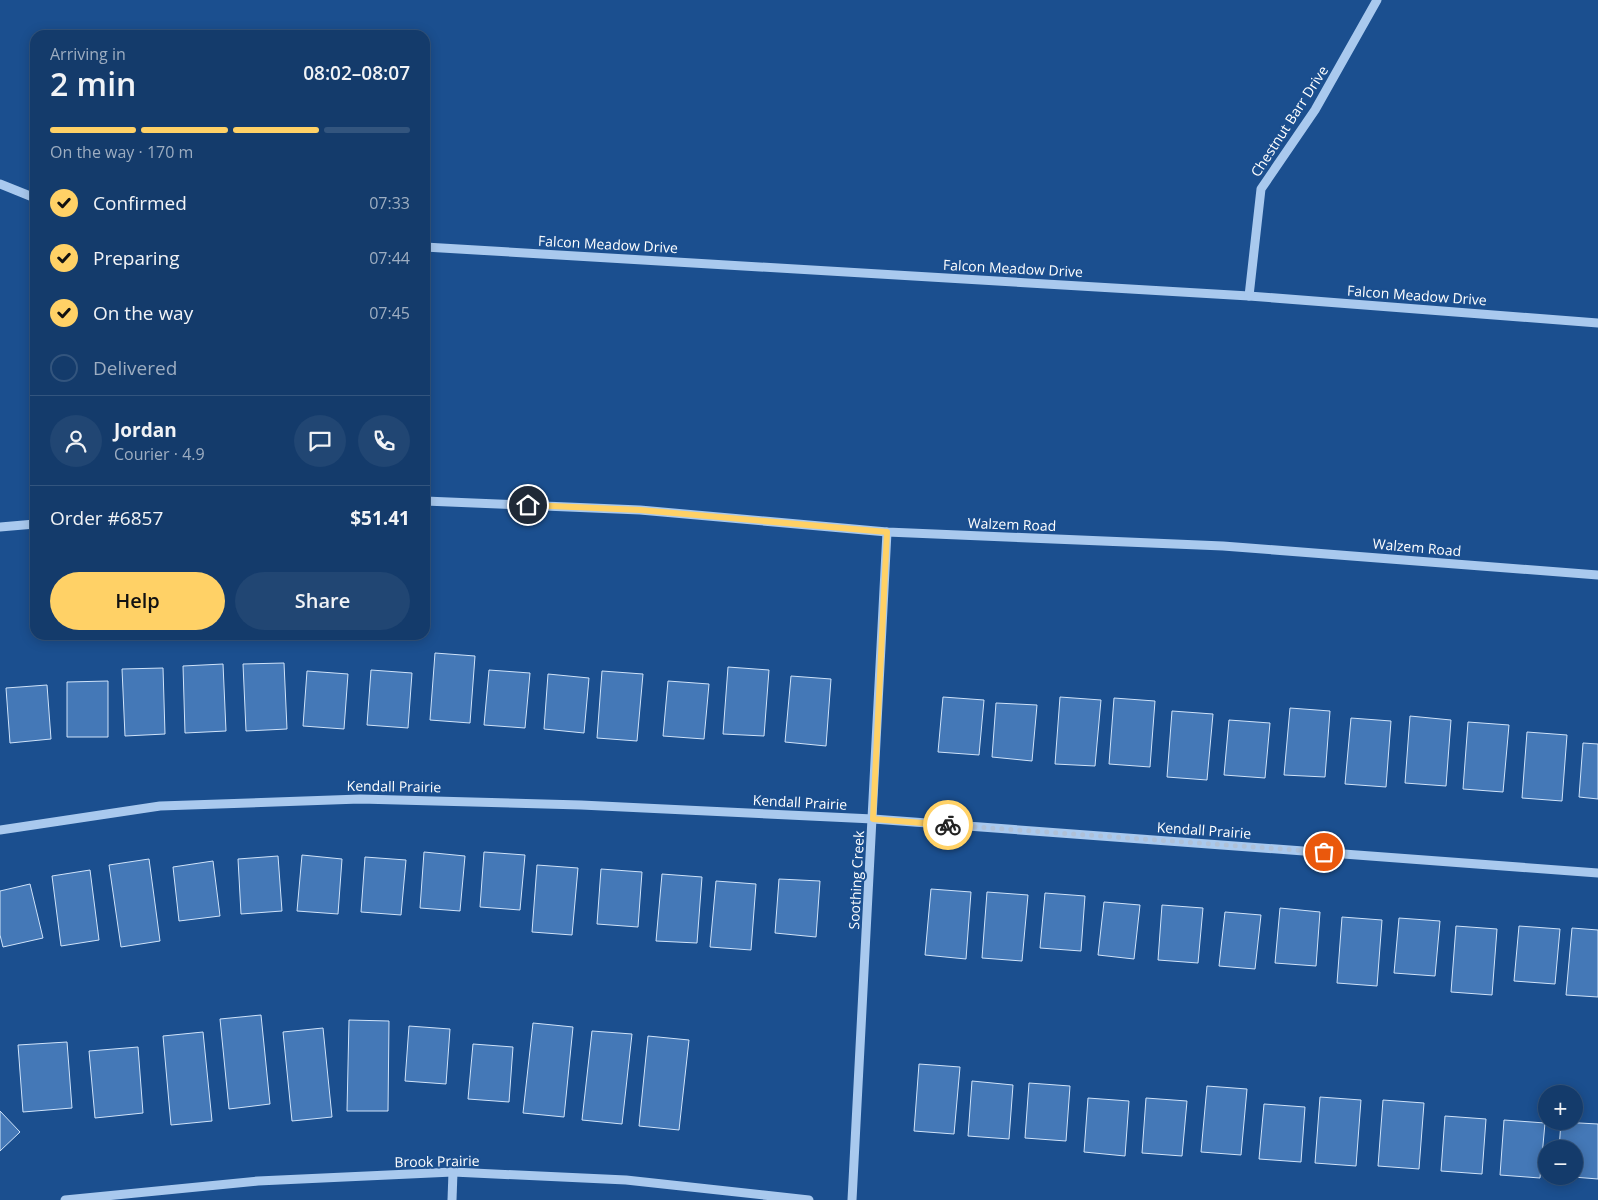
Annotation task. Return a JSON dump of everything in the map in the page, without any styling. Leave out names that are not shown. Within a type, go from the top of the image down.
[{"type":"street","name":"Chestnut Barr Drive","points":[[1249,296],[1261,189],[1314,110],[1377,0]]},
{"type":"street","points":[[0,184],[30,196]]},
{"type":"street","name":"Falcon Meadow Drive","points":[[430,247],[1249,296],[1598,323]]},
{"type":"street","name":"Walzem Road","points":[[430,501],[640,510],[887,532],[1223,546],[1598,575]]},
{"type":"street","points":[[0,528],[30,525]]},
{"type":"street","name":"Soothing Creek","points":[[852,1200],[887,532]]},
{"type":"street","name":"Kendall Prairie","points":[[0,830],[160,806],[360,799],[581,805],[873,819],[1598,873]]},
{"type":"street","points":[[452,1200],[453,1172]]},
{"type":"street","name":"Brook Prairie","points":[[65,1199],[258,1181],[453,1172],[626,1180],[809,1200]]},
{"type":"building","points":[[435,653],[475,656],[470,723],[430,720]]},
{"type":"building","points":[[284,663],[287,729],[246,731],[243,664]]},
{"type":"building","points":[[223,664],[226,731],[185,733],[183,666]]},
{"type":"building","points":[[728,667],[769,670],[764,736],[723,734]]},
{"type":"building","points":[[163,668],[165,734],[125,736],[122,669]]},
{"type":"building","points":[[371,670],[412,673],[408,728],[367,725]]},
{"type":"building","points":[[489,670],[530,673],[525,728],[484,725]]},
{"type":"building","points":[[307,671],[348,674],[344,729],[303,726]]},
{"type":"building","points":[[602,671],[643,674],[637,741],[597,738]]},
{"type":"building","points":[[548,674],[589,678],[584,733],[544,729]]},
{"type":"building","points":[[791,676],[831,679],[826,746],[785,742]]},
{"type":"building","points":[[108,681],[108,737],[67,737],[67,682]]},
{"type":"building","points":[[668,681],[709,684],[704,739],[663,736]]},
{"type":"building","points":[[47,685],[51,739],[10,743],[6,688]]},
{"type":"building","points":[[943,697],[984,700],[979,755],[938,752]]},
{"type":"building","points":[[1060,697],[1101,700],[1095,766],[1055,764]]},
{"type":"building","points":[[1114,698],[1155,701],[1150,767],[1109,764]]},
{"type":"building","points":[[996,703],[1037,705],[1032,761],[992,757]]},
{"type":"building","points":[[1290,708],[1330,711],[1325,777],[1284,775]]},
{"type":"building","points":[[1172,711],[1213,714],[1207,780],[1167,777]]},
{"type":"building","points":[[1410,716],[1451,720],[1446,786],[1405,783]]},
{"type":"building","points":[[1351,718],[1391,721],[1386,787],[1345,784]]},
{"type":"building","points":[[1229,720],[1270,723],[1265,778],[1224,775]]},
{"type":"building","points":[[1468,722],[1509,725],[1503,792],[1463,789]]},
{"type":"building","points":[[1527,732],[1567,735],[1562,801],[1522,798]]},
{"type":"building","points":[[1583,743],[1598,744],[1598,799],[1579,797]]},
{"type":"building","points":[[424,852],[465,856],[460,911],[420,908]]},
{"type":"building","points":[[484,852],[525,855],[520,910],[480,907]]},
{"type":"building","points":[[302,855],[342,859],[338,914],[297,911]]},
{"type":"building","points":[[278,856],[282,911],[241,914],[238,859]]},
{"type":"building","points":[[365,857],[406,860],[401,915],[361,912]]},
{"type":"building","points":[[149,859],[160,941],[121,947],[109,865]]},
{"type":"building","points":[[213,861],[220,916],[179,921],[173,867]]},
{"type":"building","points":[[537,865],[578,868],[572,935],[532,932]]},
{"type":"building","points":[[601,869],[642,872],[638,927],[597,924]]},
{"type":"building","points":[[90,870],[99,940],[61,946],[52,876]]},
{"type":"building","points":[[662,874],[702,877],[697,943],[656,941]]},
{"type":"building","points":[[779,879],[820,881],[816,937],[775,933]]},
{"type":"building","points":[[716,881],[756,884],[751,950],[710,947]]},
{"type":"building","points":[[30,884],[43,938],[3,947],[0,935],[0,891]]},
{"type":"building","points":[[931,889],[971,892],[966,959],[925,955]]},
{"type":"building","points":[[987,892],[1028,895],[1022,961],[982,958]]},
{"type":"building","points":[[1045,893],[1085,896],[1081,951],[1040,948]]},
{"type":"building","points":[[1104,902],[1140,905],[1134,959],[1098,955]]},
{"type":"building","points":[[1162,905],[1203,908],[1198,963],[1158,960]]},
{"type":"building","points":[[1280,908],[1320,912],[1316,966],[1275,963]]},
{"type":"building","points":[[1225,912],[1261,915],[1255,969],[1219,966]]},
{"type":"building","points":[[1342,917],[1382,920],[1377,986],[1337,983]]},
{"type":"building","points":[[1399,918],[1440,921],[1435,976],[1394,973]]},
{"type":"building","points":[[1456,926],[1497,929],[1492,995],[1451,992]]},
{"type":"building","points":[[1519,926],[1560,929],[1555,984],[1514,981]]},
{"type":"building","points":[[1572,928],[1598,930],[1598,997],[1566,995]]},
{"type":"building","points":[[261,1015],[270,1104],[229,1109],[220,1019]]},
{"type":"building","points":[[349,1020],[389,1021],[388,1111],[347,1111]]},
{"type":"building","points":[[533,1023],[573,1027],[564,1117],[523,1113]]},
{"type":"building","points":[[409,1026],[450,1029],[446,1084],[405,1081]]},
{"type":"building","points":[[323,1028],[332,1117],[292,1121],[283,1032]]},
{"type":"building","points":[[592,1031],[632,1034],[622,1124],[582,1120]]},
{"type":"building","points":[[203,1032],[212,1121],[171,1125],[163,1036]]},
{"type":"building","points":[[648,1036],[689,1040],[679,1130],[639,1126]]},
{"type":"building","points":[[67,1042],[72,1108],[23,1112],[18,1045]]},
{"type":"building","points":[[473,1044],[513,1047],[509,1102],[468,1099]]},
{"type":"building","points":[[138,1047],[143,1113],[95,1118],[89,1051]]},
{"type":"building","points":[[919,1064],[960,1067],[954,1134],[914,1131]]},
{"type":"building","points":[[972,1081],[1013,1085],[1009,1139],[968,1136]]},
{"type":"building","points":[[1029,1083],[1070,1086],[1066,1141],[1025,1138]]},
{"type":"building","points":[[1207,1086],[1247,1089],[1241,1155],[1201,1152]]},
{"type":"building","points":[[1320,1097],[1361,1100],[1356,1166],[1315,1163]]},
{"type":"building","points":[[1088,1098],[1129,1101],[1125,1156],[1084,1152]]},
{"type":"building","points":[[1146,1098],[1187,1101],[1182,1156],[1142,1153]]},
{"type":"building","points":[[1383,1100],[1424,1103],[1419,1169],[1378,1166]]},
{"type":"building","points":[[1264,1104],[1305,1107],[1301,1162],[1259,1159]]},
{"type":"building","points":[[0,1111],[20,1132],[0,1151]]},
{"type":"building","points":[[1445,1116],[1486,1119],[1482,1174],[1441,1171]]},
{"type":"building","points":[[1504,1120],[1538,1122],[1538,1130],[1544,1130],[1543,1140],[1538,1140],[1538,1178],[1500,1175]]},
{"type":"building","points":[[1583,1123],[1598,1124],[1598,1179],[1583,1178],[1583,1140],[1560,1140],[1560,1130],[1583,1130]]},
{"type":"way so far","points":[[948,825],[1324,852]]},
{"type":"route","points":[[528,505],[640,510],[887,532],[873,819],[948,825]]}]
